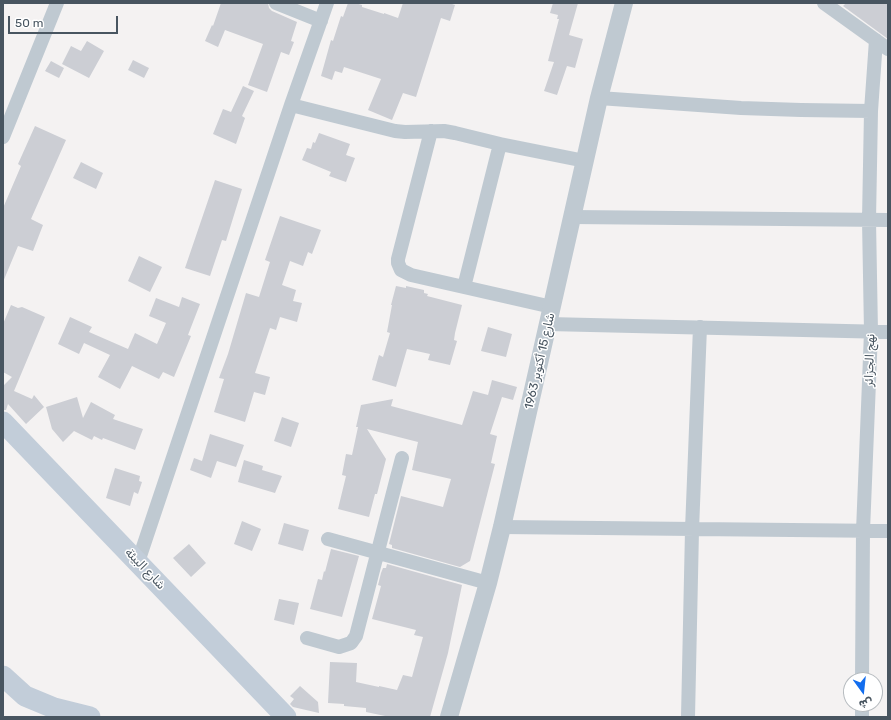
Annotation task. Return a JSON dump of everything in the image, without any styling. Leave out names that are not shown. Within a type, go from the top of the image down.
[{"type":"main road","name":"شارع البيئة","points":[[3,422],[286,717]]},
{"type":"main road","points":[[3,676],[25,696],[54,708],[90,717]]},
{"type":"street","points":[[3,137],[57,3]]},
{"type":"street","points":[[276,3],[321,21]]},
{"type":"street","points":[[138,562],[291,105],[327,3]]},
{"type":"street","name":"شارع 15 أكتوبر 1963","points":[[449,717],[488,583],[502,527],[599,98],[624,3]]},
{"type":"street","points":[[824,3],[888,49]]},
{"type":"street","name":"نهج الجزائر","points":[[862,672],[863,531],[871,332],[869,220],[871,110],[876,40]]},
{"type":"street","points":[[599,98],[741,108],[871,110]]},
{"type":"street","points":[[291,105],[395,131],[455,133],[585,162]]},
{"type":"street","points":[[431,131],[398,263],[401,270],[411,275],[552,307]]},
{"type":"street","points":[[464,287],[500,144]]},
{"type":"street","points":[[572,217],[888,220]]},
{"type":"street","points":[[548,324],[888,332]]},
{"type":"street","points":[[688,717],[692,530],[700,327]]},
{"type":"street","points":[[307,638],[338,647],[351,643],[356,636],[402,458]]},
{"type":"street","points":[[502,527],[888,531]]},
{"type":"street","points":[[328,538],[488,583]]},
{"type":"building","points":[[221,3],[268,3],[269,8],[272,11],[297,22],[291,41],[294,42],[289,55],[281,52],[267,92],[248,85],[263,44],[225,30],[218,47],[205,41],[212,25],[213,26]]},
{"type":"building","points":[[348,3],[362,5],[362,7],[398,18],[403,3],[449,3],[455,5],[450,21],[441,18],[416,97],[403,93],[392,120],[368,110],[381,79],[344,67],[342,73],[335,71],[332,80],[321,76],[331,40],[333,41],[341,16],[343,17]]},
{"type":"building","points":[[553,3],[578,3],[569,35],[583,39],[575,68],[567,66],[557,95],[544,91],[554,62],[548,61],[559,19],[557,19],[558,15],[550,13]]},
{"type":"building","points":[[846,3],[888,3],[888,39],[843,6]]},
{"type":"building","points":[[87,41],[104,51],[89,78],[62,64],[71,46],[81,51]]},
{"type":"building","points":[[133,60],[149,68],[144,78],[128,70]]},
{"type":"building","points":[[51,61],[64,68],[59,78],[45,71]]},
{"type":"building","points":[[243,86],[254,91],[242,116],[245,118],[236,144],[213,134],[223,109],[231,112]]},
{"type":"building","points":[[35,126],[66,140],[31,219],[43,225],[33,251],[18,246],[3,282],[3,208],[21,166],[18,164]]},
{"type":"building","points":[[319,133],[350,144],[346,155],[355,158],[346,182],[329,176],[331,172],[302,160],[307,148],[311,149],[313,142],[315,143]]},
{"type":"building","points":[[81,162],[103,173],[96,189],[73,178]]},
{"type":"building","points":[[215,180],[242,189],[226,241],[222,240],[210,276],[185,268]]},
{"type":"building","points":[[280,216],[321,230],[312,254],[308,252],[303,266],[290,261],[282,285],[296,290],[293,301],[302,303],[297,322],[280,317],[276,330],[270,328],[255,373],[270,377],[265,395],[254,392],[245,422],[214,412],[224,379],[219,378],[228,354],[246,293],[259,297],[270,262],[265,260]]},
{"type":"building","points":[[139,256],[162,267],[150,292],[128,281]]},
{"type":"building","points":[[396,286],[406,288],[406,286],[424,290],[424,293],[428,294],[427,296],[462,305],[454,340],[457,341],[450,365],[428,360],[430,354],[407,349],[396,387],[372,380],[379,355],[383,357],[390,333],[387,332],[391,305]]},
{"type":"building","points":[[182,297],[200,304],[188,335],[191,336],[174,377],[163,372],[159,379],[132,366],[120,389],[98,377],[110,355],[84,343],[79,354],[58,344],[70,317],[92,327],[89,332],[128,349],[135,333],[157,344],[166,323],[149,316],[156,298],[179,307]]},
{"type":"building","points":[[11,305],[18,308],[22,307],[45,317],[14,391],[32,399],[34,395],[44,407],[26,424],[8,404],[6,410],[3,410],[3,386],[12,377],[3,372],[3,324]]},
{"type":"building","points":[[488,327],[512,334],[506,357],[481,351]]},
{"type":"building","points":[[492,380],[517,387],[513,400],[502,397],[490,434],[497,436],[491,463],[495,464],[470,561],[460,567],[392,548],[392,545],[389,544],[401,496],[443,507],[451,479],[412,470],[418,442],[367,429],[386,459],[377,494],[375,494],[369,517],[338,509],[346,476],[342,475],[346,454],[352,455],[361,405],[393,399],[391,406],[462,425],[473,391],[488,395]]},
{"type":"building","points":[[77,397],[83,418],[91,402],[115,415],[113,419],[143,429],[135,450],[103,438],[102,440],[94,436],[92,440],[74,431],[63,442],[52,429],[46,407]]},
{"type":"building","points":[[282,417],[299,423],[291,447],[274,441]]},
{"type":"building","points":[[210,434],[244,445],[236,467],[217,461],[211,478],[190,470],[194,458],[202,461]]},
{"type":"building","points":[[244,460],[263,466],[262,470],[282,476],[275,493],[238,482]]},
{"type":"building","points":[[115,468],[140,476],[139,481],[142,482],[138,494],[134,492],[130,506],[106,498]]},
{"type":"building","points":[[242,521],[261,529],[252,551],[234,544]]},
{"type":"building","points":[[284,523],[309,530],[303,551],[278,544]]},
{"type":"building","points":[[189,544],[206,563],[191,577],[173,558]]},
{"type":"building","points":[[331,549],[359,556],[342,617],[310,609],[318,579],[322,580]]},
{"type":"building","points":[[387,564],[462,585],[448,653],[430,717],[390,717],[366,712],[366,708],[328,703],[330,662],[357,663],[356,682],[379,687],[397,690],[403,675],[412,677],[423,637],[414,635],[416,630],[372,619],[381,586],[378,585],[381,573],[383,568],[386,568]]},
{"type":"building","points":[[279,599],[299,603],[294,625],[274,620]]},
{"type":"building","points":[[300,686],[318,702],[319,713],[293,707],[290,704],[294,699],[290,696]]}]
